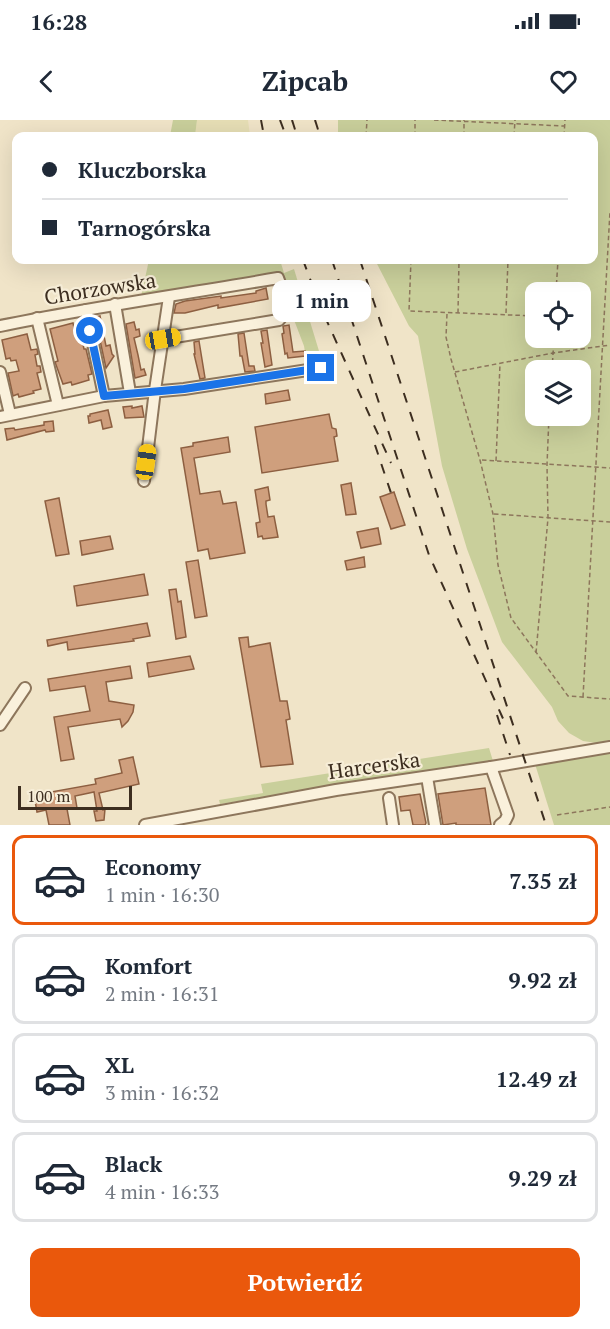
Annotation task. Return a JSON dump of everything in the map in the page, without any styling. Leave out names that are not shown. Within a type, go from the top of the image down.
[{"type":"street","name":"Chorzowska","points":[[0,326],[115,304],[278,278],[289,308],[279,320],[163,339]]},
{"type":"street","points":[[144,480],[170,297]]},
{"type":"street","points":[[115,304],[130,393]]},
{"type":"street","points":[[86,310],[104,396]]},
{"type":"street","points":[[38,318],[58,405]]},
{"type":"street","points":[[0,372],[5,416],[104,396],[184,389],[321,368]]},
{"type":"street","points":[[0,725],[25,688]]},
{"type":"street","name":"Harcerska","points":[[145,825],[336,790],[610,747]]},
{"type":"street","points":[[491,767],[508,815],[500,825]]},
{"type":"street","points":[[427,777],[435,825]]},
{"type":"street","points":[[389,798],[393,825]]},
{"type":"path","points":[[434,120],[564,126]]},
{"type":"path","points":[[514,132],[515,120]]},
{"type":"path","points":[[564,132],[565,120]]},
{"type":"path","points":[[583,697],[610,211]]},
{"type":"path","points":[[411,264],[409,312],[525,315]]},
{"type":"path","points":[[458,314],[459,264]]},
{"type":"path","points":[[506,314],[508,264]]},
{"type":"path","points":[[557,282],[558,264]]},
{"type":"path","points":[[447,314],[446,337],[493,514],[498,565],[511,618],[568,696],[610,699]]},
{"type":"path","points":[[454,372],[553,353],[610,345]]},
{"type":"path","points":[[553,348],[553,360]]},
{"type":"path","points":[[496,462],[500,363]]},
{"type":"path","points":[[536,654],[548,518],[549,426]]},
{"type":"path","points":[[480,460],[610,468]]},
{"type":"path","points":[[493,514],[610,522]]},
{"type":"path","points":[[557,815],[610,807]]},
{"type":"shaded area","points":[[197,120],[248,120],[250,132],[196,132]]},
{"type":"green space","points":[[173,120],[197,120],[196,132],[171,132]]},
{"type":"green space","points":[[338,120],[610,120],[610,740],[596,743],[583,741],[569,733],[502,642],[467,549],[442,466],[418,336],[409,326],[377,264],[598,264],[598,132],[338,132]]},
{"type":"green space","points":[[148,264],[281,264],[284,273],[294,269],[326,374],[309,377],[304,346],[278,278],[140,301]]},
{"type":"green space","points":[[489,748],[493,761],[220,804],[219,800],[263,793],[261,784]]},
{"type":"green space","points":[[610,753],[610,825],[554,825],[535,764]]},
{"type":"building","points":[[266,288],[268,299],[174,313],[176,304],[185,301],[256,293]]},
{"type":"building","points":[[100,316],[106,346],[110,345],[114,356],[106,368],[95,317]]},
{"type":"building","points":[[134,322],[136,330],[139,329],[140,336],[134,338],[141,370],[144,369],[146,375],[135,378],[126,324]]},
{"type":"building","points":[[73,323],[78,339],[82,340],[84,349],[86,349],[92,374],[88,375],[89,380],[72,385],[71,382],[63,384],[55,362],[58,361],[50,329]]},
{"type":"building","points":[[289,325],[293,352],[305,351],[305,356],[288,358],[287,353],[285,354],[283,326]]},
{"type":"building","points":[[267,330],[272,365],[265,367],[261,331]]},
{"type":"building","points":[[244,333],[249,366],[254,366],[255,371],[245,372],[242,356],[240,356],[238,334]]},
{"type":"building","points":[[27,334],[31,350],[37,349],[38,354],[35,355],[37,366],[40,366],[41,372],[37,373],[41,389],[19,397],[18,394],[13,396],[8,373],[19,371],[16,360],[6,359],[2,340]]},
{"type":"building","points":[[199,341],[205,378],[200,379],[194,354],[194,342]]},
{"type":"building","points":[[288,390],[290,400],[266,404],[265,394]]},
{"type":"building","points":[[132,406],[132,408],[142,406],[144,417],[125,418],[123,407]]},
{"type":"building","points":[[108,410],[112,427],[103,429],[101,420],[89,423],[90,414]]},
{"type":"building","points":[[329,414],[332,428],[336,429],[337,436],[334,437],[338,461],[262,473],[255,427]]},
{"type":"building","points":[[53,421],[54,431],[46,432],[45,430],[7,440],[5,429],[14,428],[15,430],[44,425],[44,422]]},
{"type":"building","points":[[228,437],[230,452],[194,458],[200,494],[220,491],[223,504],[236,502],[245,553],[210,559],[208,549],[198,551],[181,448],[193,446],[193,443]]},
{"type":"building","points":[[351,483],[356,514],[346,515],[341,485]]},
{"type":"building","points":[[268,487],[270,500],[266,501],[268,517],[274,516],[278,537],[263,539],[262,536],[258,537],[256,523],[260,522],[255,490]]},
{"type":"building","points":[[394,492],[405,525],[391,529],[380,497]]},
{"type":"building","points":[[59,498],[69,554],[56,556],[45,501]]},
{"type":"building","points":[[378,528],[381,544],[361,548],[357,532]]},
{"type":"building","points":[[110,536],[113,549],[82,555],[80,541]]},
{"type":"building","points":[[364,557],[365,567],[347,570],[345,561]]},
{"type":"building","points":[[198,560],[207,616],[195,618],[186,562]]},
{"type":"building","points":[[144,574],[148,595],[77,606],[74,586]]},
{"type":"building","points":[[176,589],[178,602],[181,601],[186,637],[176,639],[169,590]]},
{"type":"building","points":[[147,623],[150,636],[133,639],[134,641],[68,650],[67,642],[48,646],[47,640]]},
{"type":"building","points":[[248,637],[249,647],[270,643],[280,701],[287,701],[290,719],[286,720],[293,764],[261,767],[239,638]]},
{"type":"building","points":[[190,656],[194,669],[149,677],[147,663]]},
{"type":"building","points":[[130,666],[132,678],[106,682],[109,701],[134,705],[128,721],[122,727],[120,719],[68,727],[74,759],[61,761],[54,717],[90,711],[85,686],[50,691],[48,679]]},
{"type":"building","points":[[133,757],[139,784],[99,793],[103,810],[105,809],[104,820],[96,821],[94,792],[75,796],[77,808],[67,809],[70,825],[49,825],[46,810],[37,812],[34,795],[96,784],[95,779],[122,773],[119,760]]},
{"type":"building","points":[[485,788],[491,825],[456,825],[456,823],[443,825],[438,794]]},
{"type":"building","points":[[420,794],[426,823],[425,825],[413,825],[410,810],[401,811],[399,797]]},
{"type":"railway","points":[[261,120],[263,132]]},
{"type":"railway","points":[[280,120],[284,132]]},
{"type":"railway","points":[[292,120],[296,132]]},
{"type":"railway","points":[[315,120],[319,132]]},
{"type":"railway","points":[[304,264],[321,308],[391,463]]},
{"type":"railway","points":[[333,264],[429,555],[505,723]]},
{"type":"railway","points":[[361,264],[546,825]]},
{"type":"railway","points":[[375,445],[391,493]]},
{"type":"railway","points":[[497,715],[510,755]]},
{"type":"route","points":[[90,331],[104,396],[184,389],[321,368]]}]
